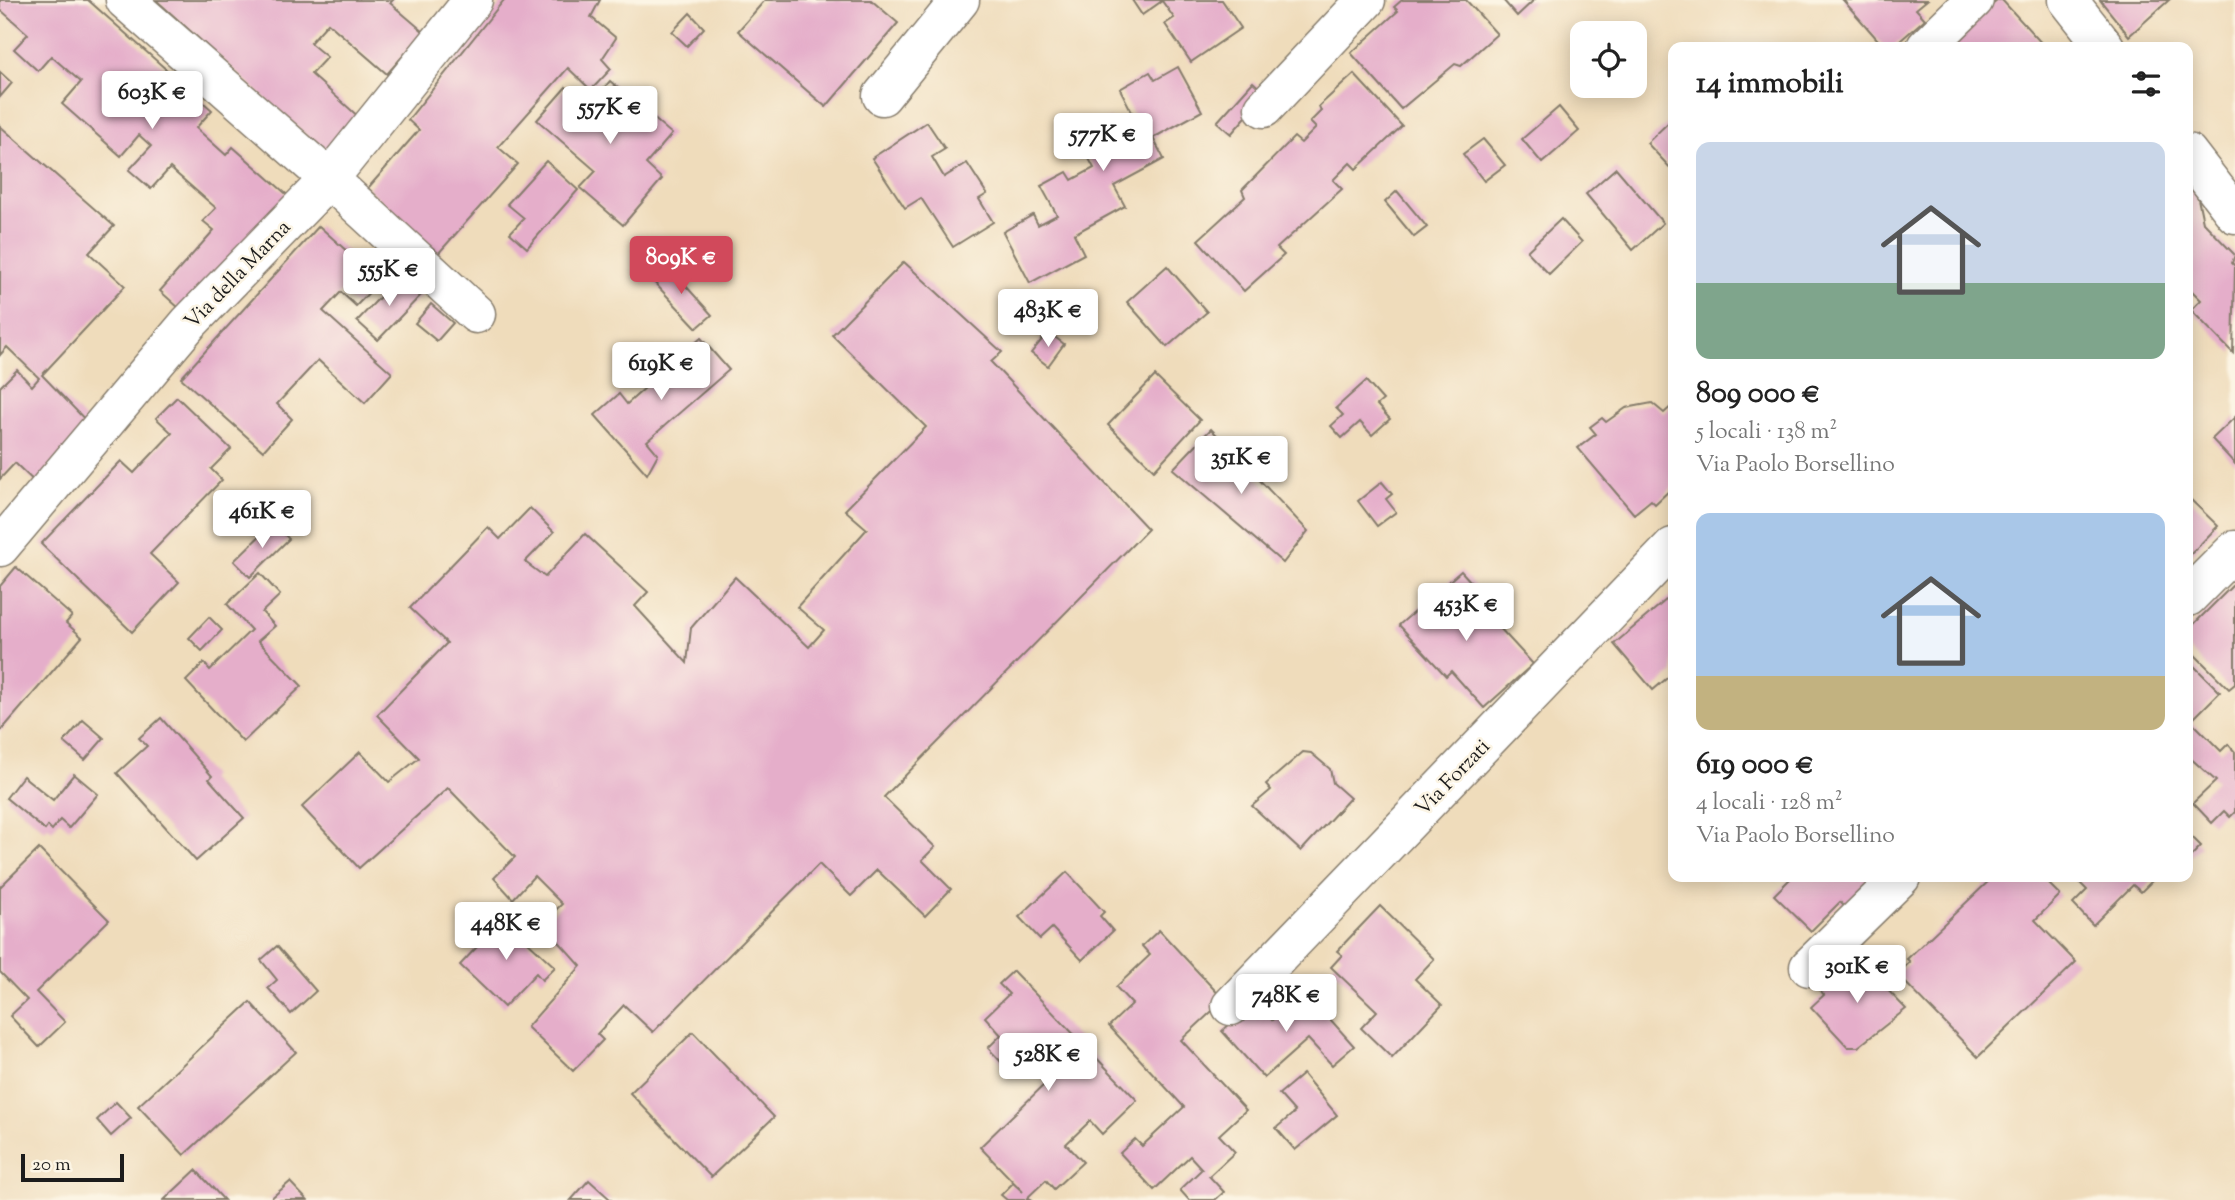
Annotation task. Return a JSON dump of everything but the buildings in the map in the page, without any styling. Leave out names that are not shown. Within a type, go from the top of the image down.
[{"type":"street","points":[[125,0],[329,179],[477,314]]},
{"type":"street","name":"Via della Marna","points":[[0,547],[189,323],[329,179],[472,0]]},
{"type":"street","points":[[882,96],[960,0]]},
{"type":"street","points":[[1264,107],[1366,0]]},
{"type":"street","points":[[1931,42],[1974,0]]},
{"type":"street","points":[[2068,0],[2101,42]]},
{"type":"street","points":[[2193,159],[2235,214]]},
{"type":"street","points":[[2193,592],[2235,550]]},
{"type":"street","name":"Via Forzati","points":[[1231,1006],[1668,552]]},
{"type":"street","points":[[1809,967],[1897,882]]}]
